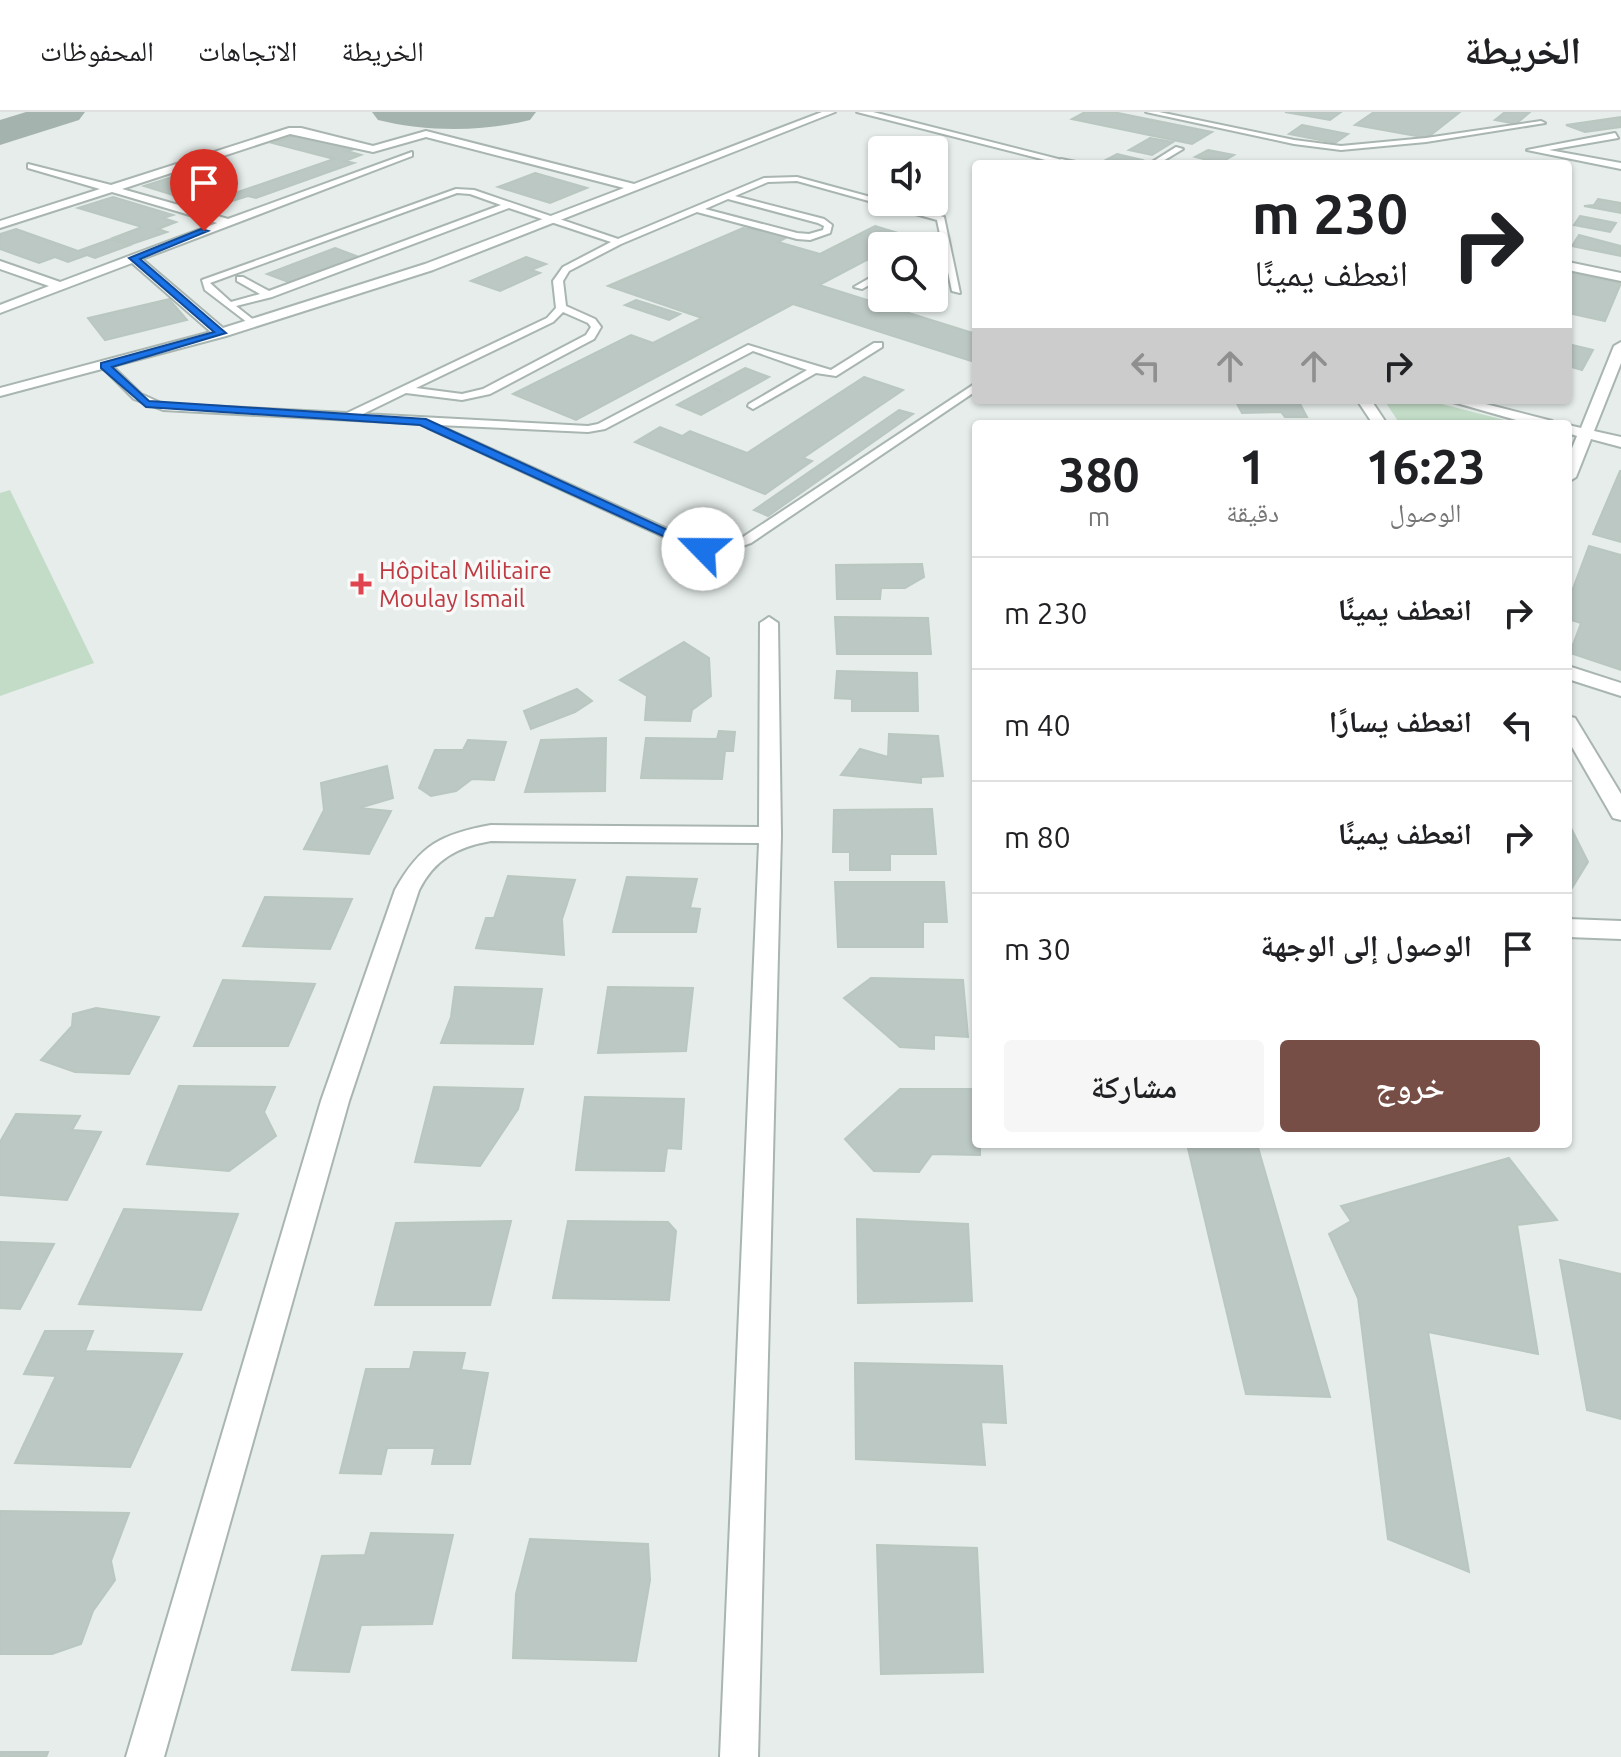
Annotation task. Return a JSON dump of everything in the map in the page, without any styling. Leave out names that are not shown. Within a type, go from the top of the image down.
[{"type":"street","points":[[0,392],[221,333],[429,267],[555,221],[830,112]]},
{"type":"street","points":[[862,112],[1046,160]]},
{"type":"street","points":[[0,225],[289,131],[301,131],[405,155]]},
{"type":"street","points":[[378,149],[420,135],[448,139],[637,188]]},
{"type":"street","points":[[1615,136],[1532,150],[1621,166]]},
{"type":"street","points":[[0,309],[448,139]]},
{"type":"street","points":[[32,166],[227,222]]},
{"type":"street","points":[[134,258],[221,333]]},
{"type":"street","points":[[0,265],[60,286]]},
{"type":"street","points":[[1572,267],[1621,277]]},
{"type":"street","points":[[1572,467],[1621,346]]},
{"type":"street","points":[[1469,404],[1531,420]]},
{"type":"street","points":[[1572,430],[1621,442]]},
{"type":"street","points":[[739,1757],[770,835],[769,623]]},
{"type":"street","points":[[1572,673],[1621,690]]},
{"type":"street","points":[[1572,730],[1621,812]]},
{"type":"street","points":[[145,1757],[335,1101],[407,890],[416,872],[447,842],[491,833],[770,835]]},
{"type":"street","points":[[1572,928],[1621,930]]},
{"type":"lane","points":[[1149,112],[1294,142],[1341,148],[1426,140],[1541,123]]},
{"type":"lane","points":[[1160,160],[1179,149]]},
{"type":"lane","points":[[561,308],[558,281],[566,269],[618,242],[757,182],[786,178],[868,198]]},
{"type":"lane","points":[[252,323],[210,290],[205,282],[456,191],[466,191],[618,242]]},
{"type":"lane","points":[[696,209],[797,236],[810,237],[827,231],[828,225],[821,221],[725,196]]},
{"type":"lane","points":[[229,305],[269,295],[508,205]]},
{"type":"lane","points":[[934,216],[941,219],[943,232]]},
{"type":"lane","points":[[210,290],[321,250],[306,244]]},
{"type":"lane","points":[[948,254],[957,291]]},
{"type":"lane","points":[[240,279],[269,295]]},
{"type":"lane","points":[[859,287],[868,282]]},
{"type":"lane","points":[[405,390],[462,397],[486,392],[590,337],[596,327],[592,321],[561,308]]},
{"type":"lane","points":[[350,416],[540,325],[561,308]]},
{"type":"lane","points":[[105,365],[146,404],[588,429],[601,427],[752,347],[832,374],[878,345]]},
{"type":"lane","points":[[753,406],[815,369]]},
{"type":"lane","points":[[422,421],[690,544],[717,551],[747,540],[972,389]]},
{"type":"green space","points":[[1387,404],[1442,404],[1504,420],[1397,420]]},
{"type":"green space","points":[[10,490],[94,663],[0,696],[0,493]]},
{"type":"building","points":[[1085,112],[1113,112],[1212,132],[1192,144],[1072,119]]},
{"type":"building","points":[[1285,112],[1341,112],[1330,120]]},
{"type":"building","points":[[1374,112],[1460,112],[1427,138],[1355,125]]},
{"type":"building","points":[[1505,112],[1530,112],[1516,124],[1495,120]]},
{"type":"building","points":[[1621,117],[1621,127],[1585,132],[1566,125]]},
{"type":"building","points":[[1302,125],[1348,134],[1335,143],[1289,134]]},
{"type":"building","points":[[299,134],[355,149],[347,151],[361,155],[345,161],[354,163],[256,198],[248,196],[229,202],[216,198],[202,204],[144,186],[175,176],[235,193],[334,159],[272,143]]},
{"type":"building","points":[[1150,138],[1173,142],[1152,155],[1129,150]]},
{"type":"building","points":[[1208,150],[1234,155],[1225,160],[1195,157]]},
{"type":"building","points":[[1117,154],[1142,160],[1106,160]]},
{"type":"building","points":[[535,173],[587,188],[550,203],[498,187]]},
{"type":"building","points":[[113,197],[173,215],[163,218],[176,222],[158,229],[167,232],[132,244],[113,238],[142,227],[78,208]]},
{"type":"building","points":[[1598,199],[1621,203],[1621,213],[1584,206],[1594,205]]},
{"type":"building","points":[[1580,216],[1616,223],[1610,232],[1574,225]]},
{"type":"building","points":[[875,226],[895,232],[868,232],[868,259],[819,285],[868,300],[868,312],[906,312],[972,333],[972,360],[793,304],[576,420],[513,394],[631,335],[653,343],[702,318],[608,286],[743,228],[791,235],[778,242],[820,254]]},
{"type":"building","points":[[16,229],[78,251],[111,239],[130,245],[95,258],[87,255],[68,262],[55,257],[39,263],[0,249],[0,234]]},
{"type":"building","points":[[1579,235],[1621,246],[1621,256],[1572,246]]},
{"type":"building","points":[[335,248],[359,257],[291,283],[267,274]]},
{"type":"building","points":[[526,257],[546,264],[531,270],[540,273],[500,291],[471,281]]},
{"type":"building","points":[[1572,273],[1621,283],[1605,321],[1572,314]]},
{"type":"building","points":[[169,299],[187,320],[105,340],[88,318]]},
{"type":"building","points":[[636,300],[680,314],[669,320],[625,305]]},
{"type":"building","points":[[1572,345],[1593,350],[1582,370],[1572,367]]},
{"type":"building","points":[[745,368],[769,377],[701,415],[677,405],[710,387],[723,392],[712,386]]},
{"type":"building","points":[[864,377],[903,390],[803,458],[812,461],[765,494],[635,442],[660,427],[682,436],[690,431],[747,453]]},
{"type":"building","points":[[1237,404],[1300,404],[1307,417],[1285,417],[1281,412],[1242,413]]},
{"type":"building","points":[[899,410],[913,414],[768,516],[754,510]]},
{"type":"building","points":[[1621,471],[1621,542],[1593,534]]},
{"type":"building","points":[[1589,546],[1621,555],[1621,670],[1572,654],[1581,623],[1572,620],[1572,591]]},
{"type":"building","points":[[922,564],[924,577],[905,588],[881,588],[880,599],[837,599],[836,565]]},
{"type":"building","points":[[835,617],[928,618],[931,654],[837,654]]},
{"type":"building","points":[[684,642],[709,658],[711,696],[692,710],[690,721],[645,720],[647,696],[620,680]]},
{"type":"building","points":[[837,671],[917,673],[918,711],[852,711],[852,699],[835,698]]},
{"type":"building","points":[[577,689],[592,701],[575,712],[531,729],[524,711]]},
{"type":"building","points":[[719,731],[735,732],[733,751],[725,751],[722,779],[641,778],[646,738],[717,739]]},
{"type":"building","points":[[889,734],[938,736],[943,776],[921,777],[921,783],[841,775],[860,749],[888,757]]},
{"type":"building","points":[[606,738],[605,791],[525,792],[541,740]]},
{"type":"building","points":[[468,740],[506,742],[494,780],[472,779],[456,791],[431,796],[419,788],[435,750],[463,750]]},
{"type":"building","points":[[387,766],[393,798],[359,808],[391,811],[369,854],[304,849],[324,810],[321,783]]},
{"type":"building","points":[[932,809],[936,854],[890,854],[890,870],[850,870],[850,852],[833,852],[834,810]]},
{"type":"building","points":[[1572,830],[1588,862],[1572,888]]},
{"type":"building","points":[[508,876],[575,880],[562,919],[564,955],[476,948],[486,918],[494,918]]},
{"type":"building","points":[[627,877],[697,879],[690,908],[700,909],[696,932],[613,932]]},
{"type":"building","points":[[835,882],[944,882],[947,922],[923,922],[923,947],[838,947]]},
{"type":"building","points":[[265,897],[352,899],[330,949],[243,946]]},
{"type":"building","points":[[871,978],[963,980],[968,1037],[934,1035],[934,1049],[900,1047],[844,998]]},
{"type":"building","points":[[223,980],[315,984],[288,1046],[194,1046]]},
{"type":"building","points":[[455,987],[542,989],[533,1044],[441,1043],[451,1017]]},
{"type":"building","points":[[608,987],[693,988],[686,1051],[598,1053]]},
{"type":"building","points":[[96,1008],[159,1017],[129,1074],[75,1072],[41,1060],[72,1026],[73,1014]]},
{"type":"building","points":[[179,1086],[275,1087],[264,1112],[276,1136],[229,1171],[147,1164]]},
{"type":"building","points":[[434,1087],[523,1089],[518,1109],[480,1166],[415,1162]]},
{"type":"building","points":[[900,1089],[972,1089],[972,1148],[980,1148],[980,1155],[932,1154],[919,1172],[874,1171],[845,1139]]},
{"type":"building","points":[[585,1097],[684,1099],[681,1149],[667,1148],[664,1171],[576,1170]]},
{"type":"building","points":[[16,1114],[80,1116],[72,1130],[101,1132],[67,1200],[0,1195],[0,1142]]},
{"type":"building","points":[[1188,1148],[1258,1148],[1330,1397],[1246,1394]]},
{"type":"building","points":[[1509,1158],[1557,1220],[1517,1225],[1538,1354],[1428,1332],[1469,1572],[1388,1539],[1358,1298],[1329,1234],[1351,1221],[1341,1206]]},
{"type":"building","points":[[124,1209],[238,1214],[201,1310],[79,1304]]},
{"type":"building","points":[[857,1219],[968,1224],[972,1301],[858,1303]]},
{"type":"building","points":[[511,1221],[490,1305],[375,1305],[396,1223]]},
{"type":"building","points":[[568,1221],[668,1222],[676,1231],[669,1300],[553,1298]]},
{"type":"building","points":[[0,1242],[54,1244],[20,1309],[0,1308]]},
{"type":"building","points":[[1560,1260],[1621,1274],[1621,1419],[1587,1410]]},
{"type":"building","points":[[45,1331],[93,1331],[85,1351],[182,1354],[130,1467],[15,1463],[56,1376],[24,1374]]},
{"type":"building","points":[[414,1352],[465,1353],[461,1370],[488,1373],[470,1464],[432,1464],[435,1448],[387,1448],[381,1474],[340,1473],[366,1369],[410,1369]]},
{"type":"building","points":[[855,1363],[1002,1366],[1006,1423],[981,1422],[985,1465],[856,1459]]},
{"type":"building","points":[[0,1511],[129,1513],[111,1561],[115,1580],[93,1611],[81,1644],[52,1654],[0,1654]]},
{"type":"building","points":[[371,1533],[453,1535],[432,1624],[361,1625],[349,1672],[292,1670],[322,1556],[365,1555]]},
{"type":"building","points":[[530,1539],[648,1544],[650,1580],[636,1661],[513,1658],[516,1594]]},
{"type":"building","points":[[877,1545],[977,1548],[983,1672],[881,1674]]},
{"type":"building","points":[[0,1752],[48,1752],[46,1757],[0,1757]]},
{"type":"taxiway","points":[[0,133],[66,112]]},
{"type":"taxiway","points":[[391,112],[464,118],[517,112]]},
{"type":"place","name":"Hôpital Militaire Moulay Ismail","points":[[361,584]]},
{"type":"route","points":[[204,231],[134,258],[221,333],[105,365],[134,396],[146,404],[422,421],[703,549]]}]
